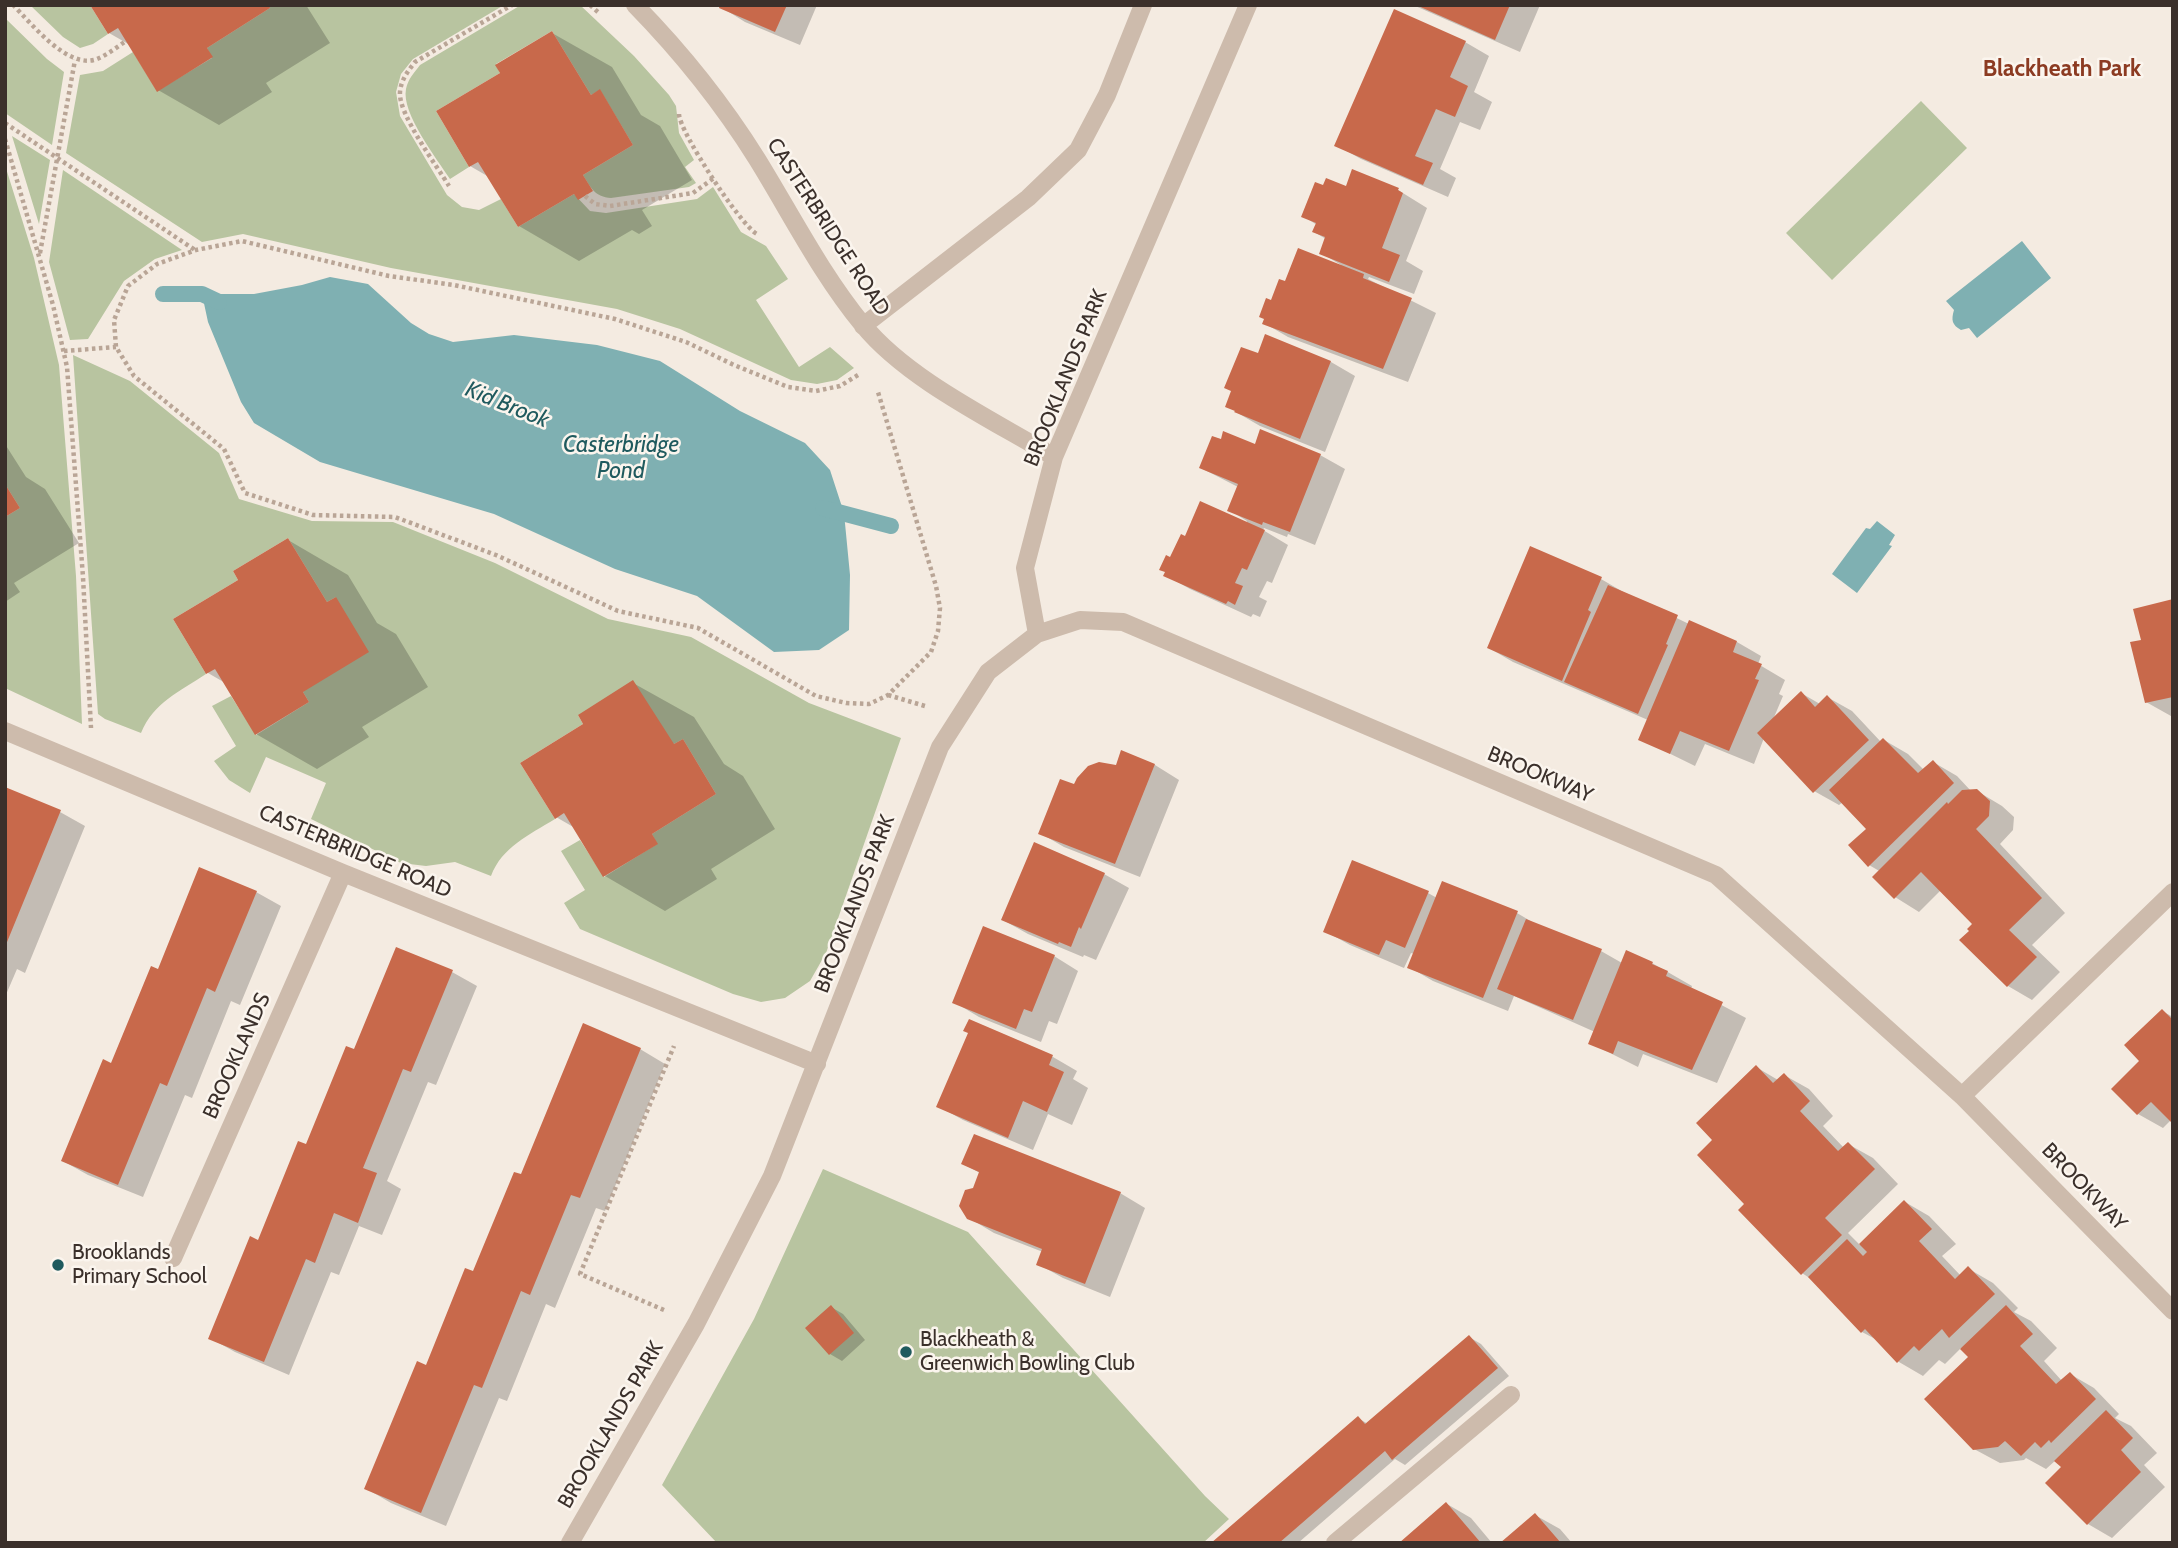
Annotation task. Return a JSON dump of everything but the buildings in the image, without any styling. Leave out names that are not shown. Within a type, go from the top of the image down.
[{"type":"street","name":"CASTERBRIDGE ROAD","points":[[635,5],[710,89],[756,157],[811,250],[863,326],[907,368],[1054,457]]},
{"type":"street","points":[[863,326],[1028,198],[1078,150],[1107,95],[1143,5]]},
{"type":"street","name":"BROOKLANDS PARK","points":[[570,1543],[696,1324],[772,1176],[940,747],[988,672],[1037,634],[1025,568],[1054,457],[1248,5]]},
{"type":"street","name":"BROOKWAY","points":[[1037,634],[1080,620],[1123,622],[1716,875],[1962,1096],[2173,1311]]},
{"type":"street","name":"CASTERBRIDGE ROAD","points":[[5,731],[343,873],[688,1013]]},
{"type":"street","name":"BROOKLANDS","points":[[173,1258],[343,873]]},
{"type":"street","points":[[1962,1096],[2173,892]]},
{"type":"street","points":[[688,1013],[817,1064]]},
{"type":"street","points":[[1335,1543],[1511,1395]]},
{"type":"path","points":[[13,5],[54,46],[75,60],[96,60],[125,41]]},
{"type":"path","points":[[449,187],[402,109],[400,92],[405,75],[415,62],[512,5]]},
{"type":"path","points":[[39,254],[75,60]]},
{"type":"path","points":[[5,123],[196,250]]},
{"type":"path","points":[[5,139],[64,351],[74,444],[93,767]]},
{"type":"path","points":[[585,196],[595,204],[610,206],[693,193],[714,178]]},
{"type":"path","points":[[866,371],[840,386],[816,391],[788,387],[686,342],[615,319],[454,285],[389,276],[242,241],[196,250],[157,264],[128,286],[114,320],[116,347],[134,376],[224,449],[245,493],[313,515],[395,517],[496,555],[618,611],[698,628],[816,696],[846,703],[869,704],[888,695],[931,652],[938,631],[940,608],[936,586],[879,394],[873,382]]},
{"type":"path","points":[[64,351],[116,347]]},
{"type":"path","points":[[688,1013],[580,1274],[696,1324]]},
{"type":"green space","points":[[30,5],[90,5],[108,34],[93,44],[80,48],[63,37]]},
{"type":"green space","points":[[269,5],[504,5],[413,59],[401,74],[396,92],[400,116],[447,195],[462,207],[479,210],[501,199],[518,227],[574,194],[590,211],[606,213],[697,199],[713,187],[741,232],[766,246],[788,279],[756,300],[799,367],[830,347],[854,368],[837,380],[817,384],[791,380],[680,329],[617,309],[391,268],[243,234],[202,242],[66,153],[80,75],[103,71],[133,52],[157,91],[212,58],[207,48],[270,8]]},
{"type":"green space","points":[[521,5],[580,5],[634,56],[676,106],[679,133],[694,160],[685,167],[696,183],[689,187],[611,198],[594,191],[583,175],[633,145],[600,90],[591,95],[552,31],[496,64],[500,73],[436,111],[469,167],[450,179],[414,123],[406,99],[408,82],[420,65]]},
{"type":"green space","points":[[5,18],[64,72],[52,145],[5,113]]},
{"type":"green space","points":[[1921,101],[1967,148],[1832,280],[1786,233]]},
{"type":"green space","points":[[12,136],[50,160],[39,224]]},
{"type":"green space","points":[[5,165],[34,258],[59,365],[76,576],[82,724],[5,688],[5,517],[20,508],[5,484]]},
{"type":"green space","points":[[63,170],[182,250],[155,259],[124,281],[88,339],[70,340],[49,262]]},
{"type":"green space","points":[[73,355],[130,381],[219,453],[239,499],[312,521],[393,522],[495,563],[608,619],[691,637],[809,703],[901,738],[826,953],[810,981],[785,998],[761,1002],[733,994],[580,929],[564,903],[585,890],[561,851],[580,840],[604,877],[657,844],[652,834],[716,794],[683,739],[674,744],[578,715],[583,724],[520,763],[555,819],[509,849],[491,876],[455,862],[426,866],[401,863],[311,819],[326,783],[266,757],[250,793],[229,780],[214,761],[236,746],[212,706],[231,696],[256,735],[309,702],[303,692],[336,597],[327,602],[288,538],[233,571],[238,580],[173,619],[206,674],[160,705],[141,733],[98,714]]},
{"type":"green space","name":"Blackheath & Greenwich Bowling Club","points":[[823,1169],[968,1232],[1205,1496],[1229,1519],[1203,1543],[717,1543],[662,1485],[754,1319]]},
{"type":"water","points":[[2022,241],[2051,278],[1977,338],[1969,328],[1958,328],[1953,322],[1954,310],[1946,301]]},
{"type":"water","name":"Casterbridge Pond","points":[[330,277],[368,284],[411,323],[429,334],[453,342],[514,335],[597,345],[660,361],[740,411],[805,443],[830,470],[844,513],[850,575],[849,630],[819,650],[774,652],[697,596],[615,569],[494,514],[320,462],[254,423],[241,402],[208,322],[202,294],[254,294]]},
{"type":"water","points":[[1877,521],[1895,535],[1889,545],[1892,546],[1857,593],[1832,574],[1866,528],[1870,529]]},
{"type":"waterway","name":"Kid Brook","points":[[163,294],[202,294],[219,302]]},
{"type":"waterway","name":"Kid Brook","points":[[823,508],[891,526]]},
{"type":"place","name":"Brooklands Primary School","points":[[58,1265]]},
{"type":"place","name":"Blackheath & Greenwich Bowling Club","points":[[906,1352]]},
{"type":"district","name":"Blackheath Park","points":[[2062,69]]}]
